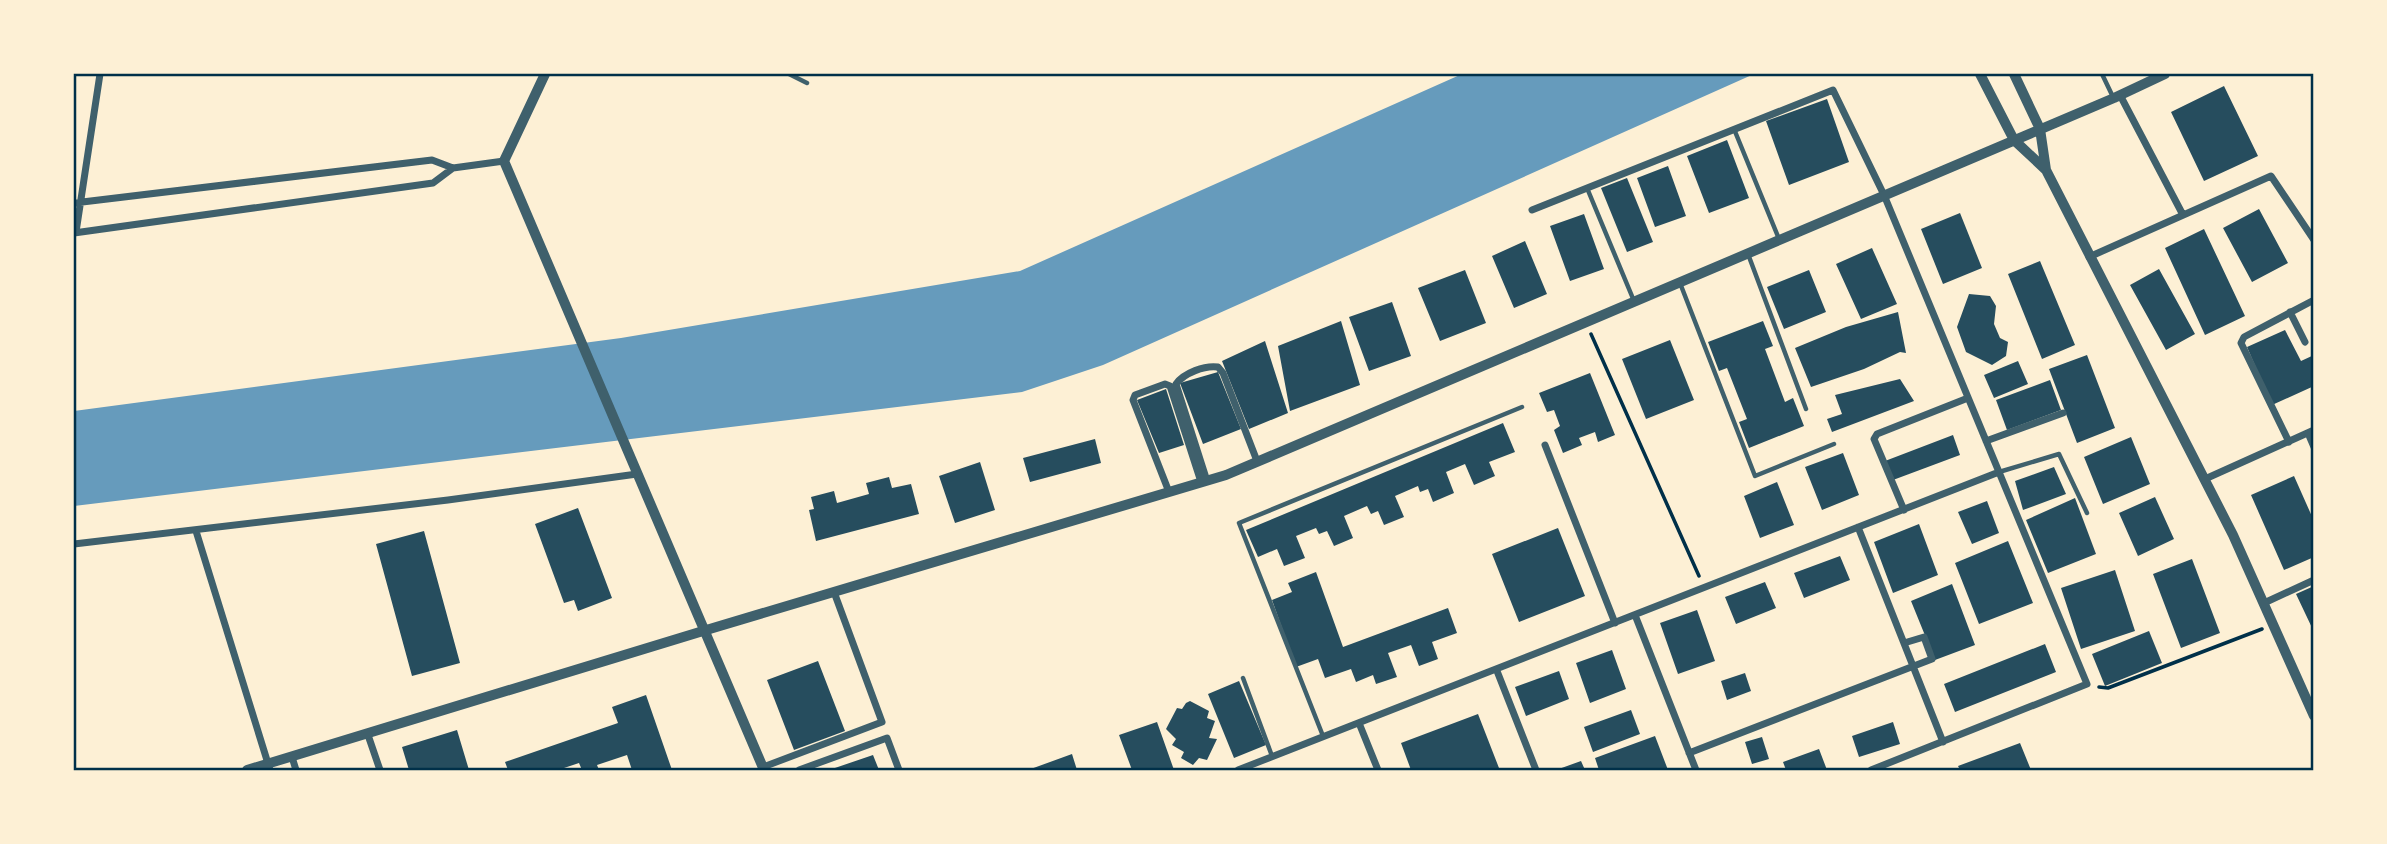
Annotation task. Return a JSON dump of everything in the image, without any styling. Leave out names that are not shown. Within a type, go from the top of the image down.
[{"type":"street","points":[[100,74],[77,203],[75,232],[433,183],[453,168]]},
{"type":"street","points":[[545,74],[504,161],[764,769],[882,722],[834,592]]},
{"type":"street","points":[[1980,74],[2014,140],[2046,170]]},
{"type":"street","points":[[2014,74],[2040,129],[2046,170],[2205,479],[2314,716]]},
{"type":"street","points":[[247,771],[275,767],[292,757],[1204,482],[1634,302],[2165,74]]},
{"type":"street","points":[[1532,210],[1833,90],[1884,195],[2087,684],[1871,771]]},
{"type":"street","points":[[2117,96],[2183,215]]},
{"type":"street","points":[[77,203],[432,160],[453,168],[504,161]]},
{"type":"street","points":[[2089,257],[2271,176],[2314,240]]},
{"type":"street","points":[[2289,442],[2241,344],[2244,337],[2314,300]]},
{"type":"street","points":[[2290,313],[2305,342]]},
{"type":"street","points":[[1204,482],[1176,384],[1180,378],[1205,368],[1218,367],[1223,373],[1257,461]]},
{"type":"street","points":[[1169,492],[1133,400],[1135,395],[1165,384],[1170,386],[1204,482]]},
{"type":"street","points":[[1903,510],[1874,439],[1877,434],[1968,398]]},
{"type":"street","points":[[1986,441],[2063,413]]},
{"type":"street","points":[[2205,479],[2311,431],[2314,447]]},
{"type":"street","points":[[1545,444],[1615,623]]},
{"type":"street","points":[[1238,771],[1999,472]]},
{"type":"street","points":[[74,544],[196,531],[637,474]]},
{"type":"street","points":[[1858,527],[1943,742]]},
{"type":"street","points":[[196,531],[275,767]]},
{"type":"street","points":[[2264,603],[2314,580]]},
{"type":"street","points":[[1635,615],[1696,771]]},
{"type":"street","points":[[1689,753],[1932,659],[1924,637],[1904,643]]},
{"type":"street","points":[[1497,671],[1536,771]]},
{"type":"street","points":[[1359,723],[1378,771]]},
{"type":"street","points":[[368,735],[380,771]]},
{"type":"street","points":[[799,771],[887,738],[899,771]]},
{"type":"street","points":[[292,757],[296,771]]},
{"type":"lane","points":[[789,74],[807,83]]},
{"type":"lane","points":[[2102,74],[2117,96]]},
{"type":"lane","points":[[1734,130],[1780,240]]},
{"type":"lane","points":[[1587,188],[1634,302]]},
{"type":"lane","points":[[1748,253],[1806,409]]},
{"type":"lane","points":[[1680,282],[1755,476],[1834,444]]},
{"type":"lane","points":[[1323,737],[1239,523],[1522,407]]},
{"type":"lane","points":[[1999,472],[2059,454],[2087,513]]},
{"type":"lane","points":[[1243,678],[1272,757]]},
{"type":"path","points":[[1586,322],[1704,588]]},
{"type":"path","points":[[2087,684],[2108,688],[2273,625]]},
{"type":"water","points":[[1462,74],[1754,74],[1103,365],[1022,392],[74,506],[74,411],[621,338],[1020,271]]},
{"type":"building","points":[[2224,86],[2258,156],[2204,181],[2171,112]]},
{"type":"building","points":[[1827,99],[1849,162],[1789,185],[1766,121]]},
{"type":"building","points":[[1727,140],[1749,198],[1709,213],[1687,156]]},
{"type":"building","points":[[1668,166],[1686,216],[1655,227],[1637,178]]},
{"type":"building","points":[[1627,178],[1653,242],[1627,252],[1601,188]]},
{"type":"building","points":[[2259,209],[2288,263],[2252,282],[2223,228]]},
{"type":"building","points":[[1960,213],[1982,268],[1943,284],[1921,229]]},
{"type":"building","points":[[1584,214],[1604,269],[1570,281],[1550,226]]},
{"type":"building","points":[[2204,229],[2245,316],[2205,335],[2165,248]]},
{"type":"building","points":[[1525,241],[1547,294],[1514,308],[1492,256]]},
{"type":"building","points":[[1872,248],[1897,304],[1861,319],[1836,264]]},
{"type":"building","points":[[2040,261],[2075,345],[2042,359],[2008,274]]},
{"type":"building","points":[[2159,269],[2195,334],[2166,350],[2130,285]]},
{"type":"building","points":[[1465,270],[1486,323],[1440,341],[1418,288]]},
{"type":"building","points":[[1809,270],[1826,312],[1784,329],[1767,287]]},
{"type":"building","points":[[1969,294],[1990,296],[1996,306],[1994,324],[2000,338],[2008,342],[2006,356],[1992,365],[1966,352],[1957,327]]},
{"type":"building","points":[[1392,302],[1411,356],[1369,371],[1349,317]]},
{"type":"building","points":[[1898,312],[1906,353],[1900,352],[1864,369],[1811,387],[1795,348],[1846,327]]},
{"type":"building","points":[[1341,321],[1360,385],[1290,411],[1278,346]]},
{"type":"building","points":[[1763,321],[1773,346],[1765,349],[1785,402],[1793,398],[1804,426],[1749,448],[1739,422],[1747,419],[1727,368],[1719,371],[1708,342]]},
{"type":"building","points":[[2285,330],[2301,361],[2314,355],[2314,386],[2272,405],[2247,347]]},
{"type":"building","points":[[1670,340],[1694,400],[1646,419],[1622,359]]},
{"type":"building","points":[[1265,341],[1288,413],[1249,429],[1222,361]]},
{"type":"building","points":[[2087,355],[2115,428],[2077,443],[2049,369]]},
{"type":"building","points":[[2018,361],[2028,384],[1994,398],[1984,375]]},
{"type":"building","points":[[1218,372],[1241,429],[1203,444],[1180,383]]},
{"type":"building","points":[[1590,373],[1615,435],[1598,442],[1595,432],[1579,438],[1582,445],[1563,453],[1554,430],[1560,426],[1554,410],[1547,412],[1539,393]]},
{"type":"building","points":[[1900,379],[1914,401],[1832,432],[1827,419],[1842,414],[1835,395]]},
{"type":"building","points":[[2050,380],[2061,410],[2007,430],[1996,400]]},
{"type":"building","points":[[1166,389],[1184,445],[1159,453],[1137,400]]},
{"type":"building","points":[[1503,423],[1515,452],[1489,462],[1495,476],[1474,485],[1465,464],[1446,472],[1454,493],[1433,502],[1428,489],[1420,492],[1418,486],[1395,496],[1404,517],[1384,525],[1378,511],[1371,514],[1367,506],[1344,516],[1353,538],[1334,546],[1327,531],[1319,534],[1316,528],[1296,536],[1305,558],[1284,566],[1277,549],[1258,557],[1246,530]]},
{"type":"building","points":[[1953,435],[1960,455],[1893,480],[1885,461]]},
{"type":"building","points":[[2131,437],[2150,484],[2103,504],[2084,457]]},
{"type":"building","points":[[1095,439],[1101,463],[1030,482],[1023,458]]},
{"type":"building","points":[[1843,453],[1859,495],[1822,510],[1805,467]]},
{"type":"building","points":[[980,462],[995,510],[955,523],[939,476]]},
{"type":"building","points":[[2054,467],[2066,494],[2023,510],[2015,481]]},
{"type":"building","points":[[2294,476],[2314,521],[2314,557],[2284,570],[2251,495]]},
{"type":"building","points":[[889,477],[892,488],[911,484],[919,514],[816,541],[809,510],[814,509],[811,497],[834,491],[837,503],[869,494],[866,483]]},
{"type":"building","points":[[1777,482],[1794,525],[1760,538],[1744,496]]},
{"type":"building","points":[[2155,497],[2174,539],[2138,556],[2119,513]]},
{"type":"building","points":[[2075,498],[2096,554],[2048,573],[2026,520]]},
{"type":"building","points":[[1987,501],[1999,533],[1972,544],[1958,512]]},
{"type":"building","points":[[578,508],[612,598],[578,611],[574,600],[564,603],[535,524]]},
{"type":"building","points":[[1919,524],[1938,575],[1893,593],[1874,542]]},
{"type":"building","points":[[1558,528],[1585,596],[1519,622],[1492,554]]},
{"type":"building","points":[[424,531],[460,663],[412,676],[376,544]]},
{"type":"building","points":[[2008,541],[2033,603],[1979,624],[1955,563]]},
{"type":"building","points":[[1840,556],[1850,580],[1804,598],[1794,573]]},
{"type":"building","points":[[2192,559],[2220,633],[2181,648],[2153,574]]},
{"type":"building","points":[[2115,570],[2135,631],[2081,649],[2061,588]]},
{"type":"building","points":[[1316,572],[1343,647],[1448,608],[1457,633],[1432,642],[1438,659],[1419,666],[1411,645],[1388,653],[1397,677],[1376,684],[1373,675],[1356,682],[1351,669],[1325,678],[1318,659],[1296,667],[1272,600],[1292,592],[1288,583]]},
{"type":"building","points":[[1765,582],[1776,608],[1736,624],[1725,597]]},
{"type":"building","points":[[1952,584],[1975,645],[1935,660],[1911,601]]},
{"type":"building","points":[[2314,586],[2314,632],[2296,594]]},
{"type":"building","points":[[1697,610],[1715,661],[1678,674],[1660,623]]},
{"type":"building","points":[[2149,631],[2162,663],[2105,686],[2092,654]]},
{"type":"building","points":[[2045,644],[2056,672],[1955,712],[1944,684]]},
{"type":"building","points":[[1612,650],[1626,689],[1590,703],[1576,663]]},
{"type":"building","points":[[818,661],[845,731],[794,750],[767,680]]},
{"type":"building","points":[[1559,671],[1569,699],[1526,716],[1515,687]]},
{"type":"building","points":[[1745,673],[1751,691],[1727,700],[1721,681]]},
{"type":"building","points":[[1239,681],[1266,745],[1234,758],[1208,694]]},
{"type":"building","points":[[646,695],[672,770],[632,770],[627,755],[597,765],[599,770],[582,770],[579,763],[558,770],[508,770],[505,762],[618,723],[612,707]]},
{"type":"building","points":[[1190,701],[1209,711],[1207,718],[1215,721],[1209,738],[1217,739],[1207,760],[1199,758],[1193,765],[1181,758],[1184,752],[1172,745],[1176,739],[1166,729],[1177,708],[1182,709]]},
{"type":"building","points":[[1631,710],[1640,734],[1593,752],[1584,727]]},
{"type":"building","points":[[1478,714],[1499,768],[1411,770],[1401,743]]},
{"type":"building","points":[[1157,722],[1174,770],[1132,770],[1119,735]]},
{"type":"building","points":[[1893,722],[1900,744],[1859,757],[1852,736]]},
{"type":"building","points":[[457,730],[469,770],[409,770],[402,747]]},
{"type":"building","points":[[1655,736],[1668,770],[1599,770],[1595,758]]},
{"type":"building","points":[[1762,737],[1769,759],[1752,764],[1745,742]]},
{"type":"building","points":[[2020,743],[2031,770],[1960,770],[1958,766]]},
{"type":"building","points":[[1819,749],[1827,770],[1786,770],[1783,762]]},
{"type":"building","points":[[1072,754],[1077,770],[1028,770]]},
{"type":"building","points":[[873,755],[879,770],[829,770]]},
{"type":"building","points":[[1581,761],[1585,770],[1556,770]]}]
